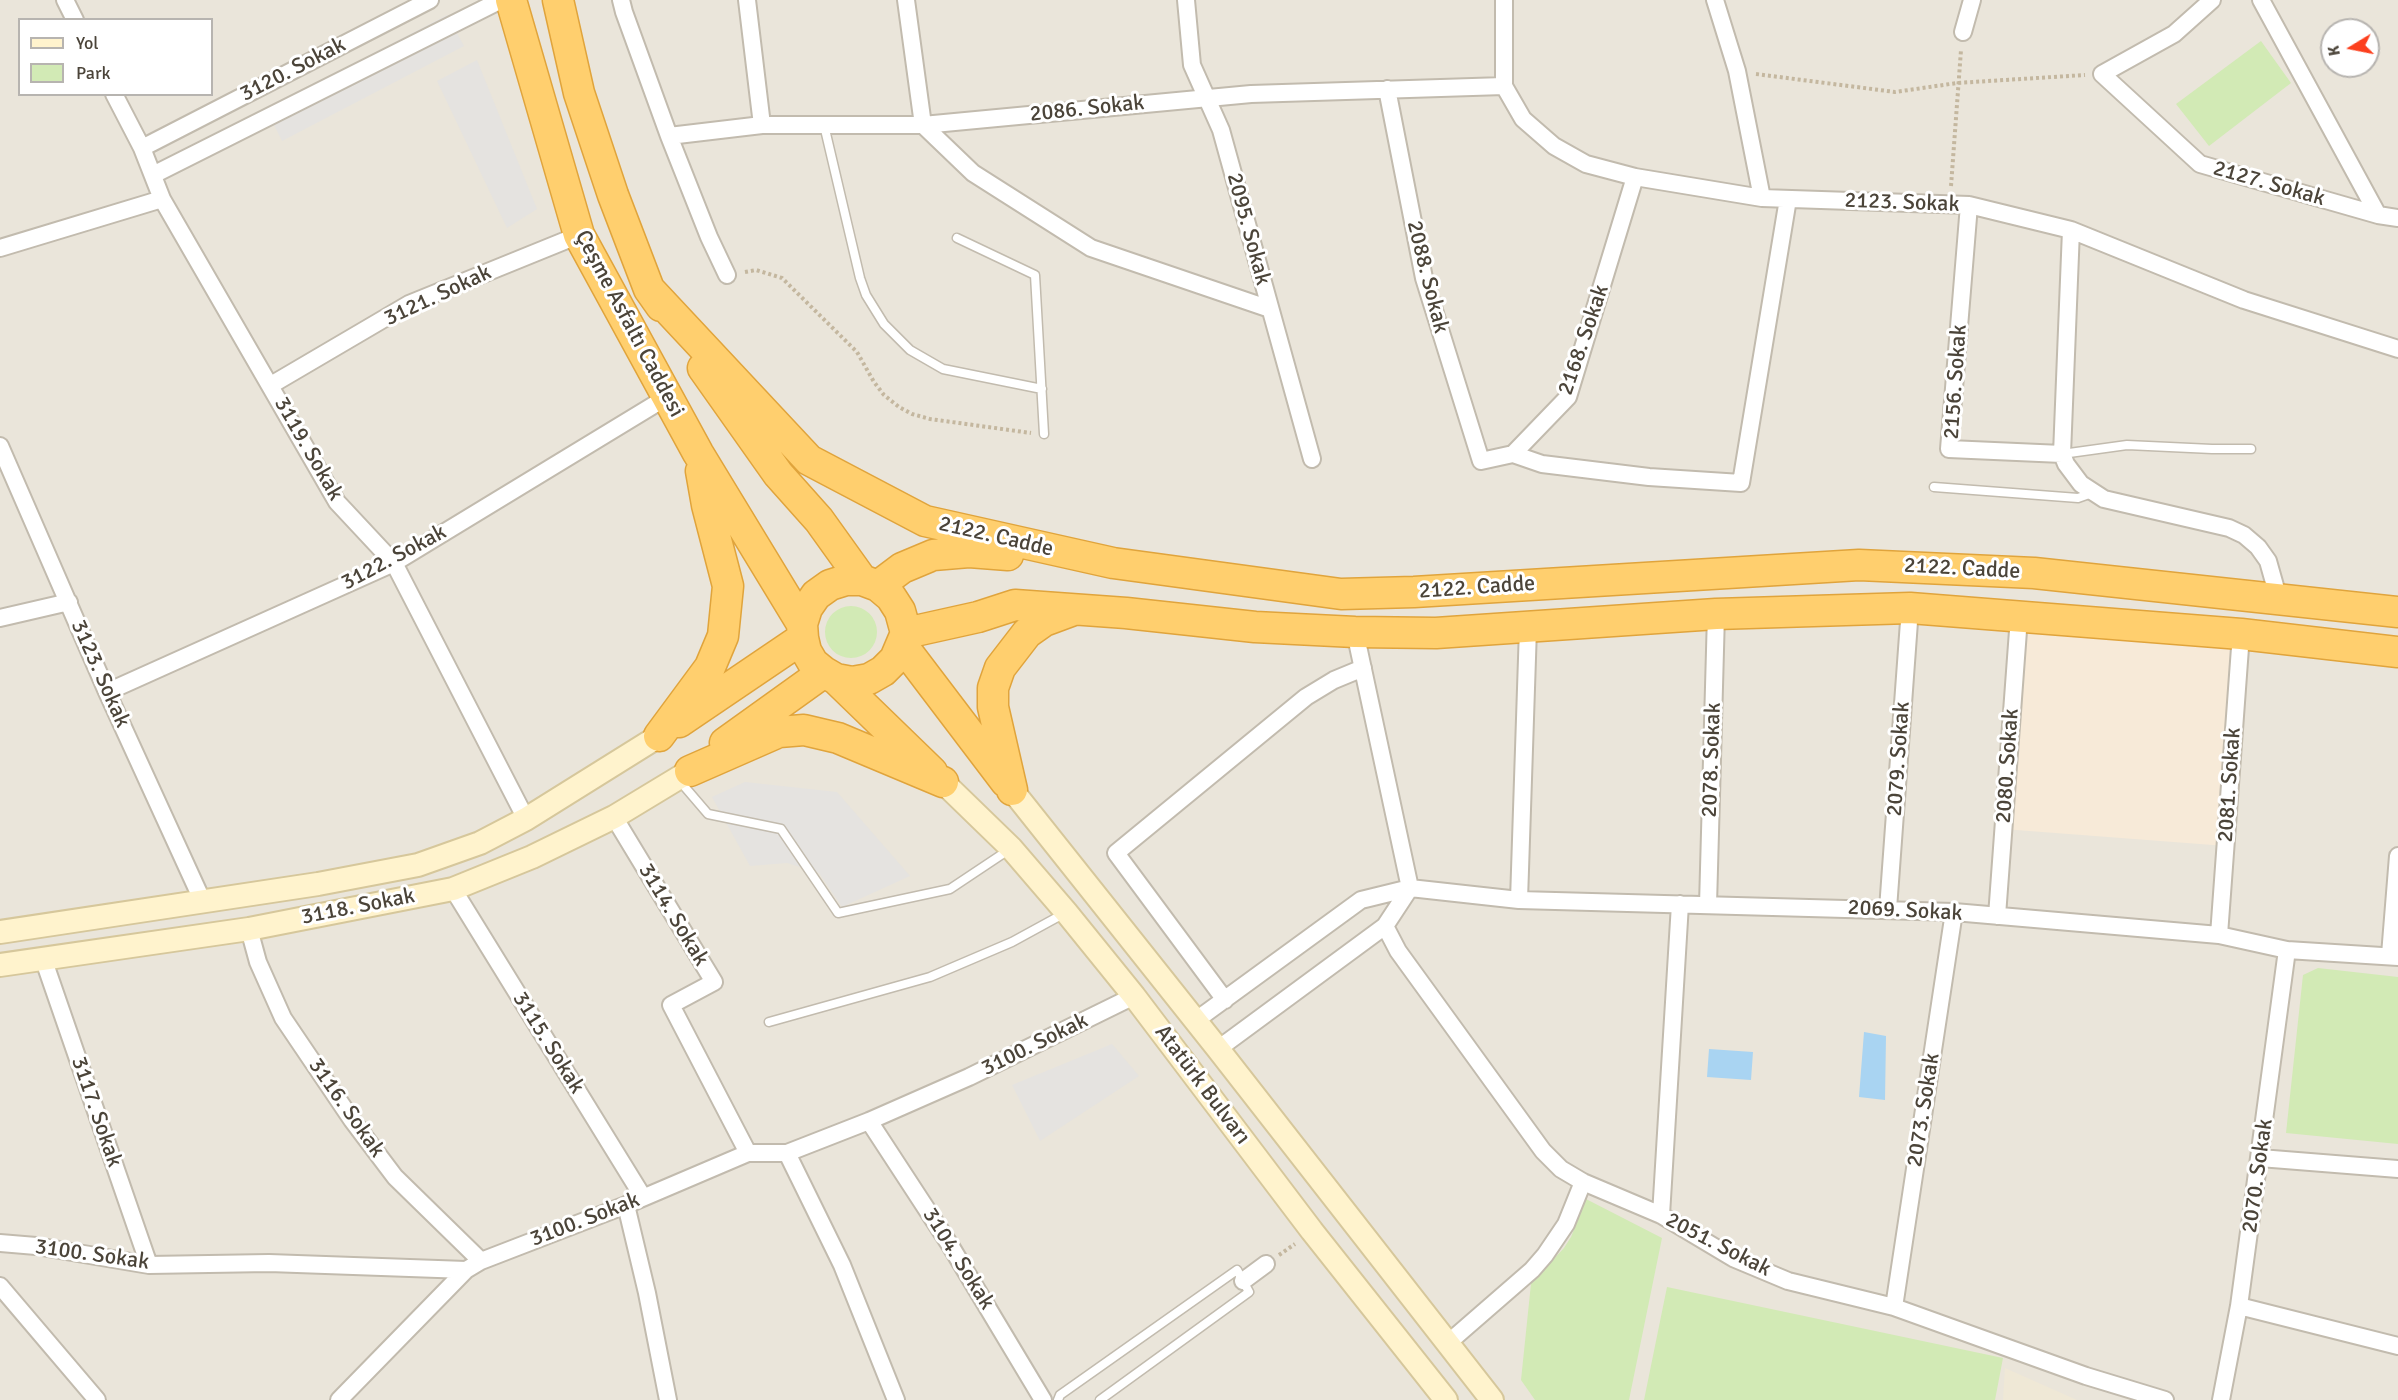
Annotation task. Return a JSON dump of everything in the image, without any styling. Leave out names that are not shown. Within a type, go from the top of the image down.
[{"type":"highway","name":"Çeşme Asfaltı Caddesi","points":[[511,0],[579,235],[698,453],[802,631]]},
{"type":"highway","name":"Çeşme Asfaltı Caddesi","points":[[558,0],[579,93],[613,195],[649,289]]},
{"type":"highway","name":"2122. Cadde","points":[[649,289],[808,460],[925,520],[1113,563],[1341,594],[1414,592],[1859,565],[2034,573],[2398,612]]},
{"type":"highway","points":[[649,289],[735,416],[778,474],[870,583],[891,597],[900,611],[904,639],[1012,790]]},
{"type":"highway","points":[[659,736],[710,667],[723,636],[728,586],[707,505],[698,453]]},
{"type":"highway","points":[[943,782],[810,657],[802,631],[807,608],[816,595],[830,585],[846,580],[870,583],[933,555],[969,552],[1113,563]]},
{"type":"highway","name":"2122. Cadde","points":[[904,639],[1015,605],[1255,627],[1436,633],[1716,614],[1910,608],[2241,634],[2398,652]]},
{"type":"highway","points":[[1012,790],[993,707],[993,688],[1000,668],[1027,633],[1044,621],[1078,609]]},
{"type":"highway","points":[[659,736],[802,631]]},
{"type":"highway","points":[[684,775],[738,732],[830,676],[852,682],[869,679],[883,671],[895,659],[904,639]]},
{"type":"highway","points":[[684,775],[779,732],[804,730],[838,738],[943,782]]},
{"type":"main road","name":"3118. Sokak","points":[[0,932],[318,884],[418,865],[480,843],[526,819],[659,736]]},
{"type":"main road","name":"3118. Sokak","points":[[0,965],[249,928],[453,889],[532,857],[614,817],[684,775]]},
{"type":"main road","name":"Atatürk Bulvarı","points":[[943,782],[1011,848],[1066,912],[1134,996],[1312,1231],[1446,1400]]},
{"type":"main road","name":"Atatürk Bulvarı","points":[[1012,790],[1492,1400]]},
{"type":"street","points":[[65,0],[74,18]]},
{"type":"street","name":"3120. Sokak","points":[[142,148],[430,0]]},
{"type":"street","points":[[153,175],[501,0]]},
{"type":"street","points":[[621,0],[669,136],[709,237],[727,275]]},
{"type":"street","points":[[747,0],[762,125]]},
{"type":"street","points":[[906,0],[923,125],[973,173],[1091,248],[1270,309]]},
{"type":"street","name":"2095. Sokak","points":[[1186,0],[1192,65],[1221,130],[1312,459]]},
{"type":"street","points":[[1504,0],[1504,86]]},
{"type":"street","points":[[1715,0],[1737,71],[1762,198]]},
{"type":"street","points":[[1963,32],[1972,0]]},
{"type":"street","points":[[2102,74],[2174,34],[2212,0]]},
{"type":"street","points":[[2261,0],[2378,214]]},
{"type":"street","name":"2127. Sokak","points":[[2102,74],[2199,164],[2398,218]]},
{"type":"street","name":"2086. Sokak","points":[[669,136],[762,125],[923,125],[1206,97],[1504,86]]},
{"type":"street","name":"2123. Sokak","points":[[1504,86],[1523,118],[1554,146],[1586,164],[1635,177],[1762,198],[1969,205],[2071,230],[2244,300],[2398,349]]},
{"type":"street","name":"2088. Sokak","points":[[1387,89],[1424,278],[1481,461],[1513,454]]},
{"type":"street","points":[[0,248],[162,199],[142,148],[115,96]]},
{"type":"street","name":"2168. Sokak","points":[[1513,454],[1568,397],[1635,177]]},
{"type":"street","name":"3119. Sokak","points":[[162,199],[337,502],[394,563],[526,819]]},
{"type":"street","points":[[1513,454],[1542,464],[1649,477],[1741,483],[1788,199]]},
{"type":"street","name":"2156. Sokak","points":[[1969,205],[1949,449],[2062,454]]},
{"type":"street","points":[[2071,230],[2062,454],[2072,474],[2092,493],[2118,503],[2229,528],[2244,535],[2258,547],[2268,561],[2278,600]]},
{"type":"street","name":"3121. Sokak","points":[[271,386],[409,304],[579,235]]},
{"type":"street","name":"3122. Sokak","points":[[107,692],[394,563],[667,397]]},
{"type":"street","name":"3123. Sokak","points":[[0,446],[107,692],[203,902]]},
{"type":"street","points":[[0,618],[69,602]]},
{"type":"street","name":"2079. Sokak","points":[[1888,909],[1910,608]]},
{"type":"street","name":"2078. Sokak","points":[[1708,905],[1716,614]]},
{"type":"street","name":"2080. Sokak","points":[[1997,916],[2019,617]]},
{"type":"street","points":[[1519,900],[1528,628]]},
{"type":"street","points":[[1218,1049],[1385,926],[1410,888],[1355,632]]},
{"type":"street","name":"2081. Sokak","points":[[2219,935],[2241,634]]},
{"type":"street","points":[[1225,1000],[1116,853],[1306,697],[1334,680],[1363,668]]},
{"type":"street","name":"3114. Sokak","points":[[614,817],[714,982],[671,1005],[748,1153]]},
{"type":"street","points":[[2394,956],[2398,856]]},
{"type":"street","points":[[1195,1022],[1361,900],[1410,888]]},
{"type":"street","name":"2069. Sokak","points":[[1410,888],[1519,900],[1954,912],[2219,935],[2287,950],[2394,956]]},
{"type":"street","name":"3115. Sokak","points":[[453,889],[643,1197]]},
{"type":"street","points":[[1661,1215],[1680,904]]},
{"type":"street","name":"2073. Sokak","points":[[1894,1307],[1954,912]]},
{"type":"street","name":"2051. Sokak","points":[[1385,926],[1398,951],[1543,1151],[1561,1169],[1583,1182],[1661,1215],[1733,1258],[1788,1281],[1894,1307],[2086,1376],[2165,1400]]},
{"type":"street","name":"3116. Sokak","points":[[249,928],[258,962],[283,1018],[352,1120],[395,1177],[474,1266]]},
{"type":"street","name":"2070. Sokak","points":[[2221,1400],[2239,1306],[2287,950]]},
{"type":"street","name":"3117. Sokak","points":[[43,958],[149,1265]]},
{"type":"street","name":"3100. Sokak","points":[[0,1243],[36,1246],[149,1265],[270,1263],[474,1266],[748,1153],[787,1153],[869,1120],[969,1077],[1134,996]]},
{"type":"street","name":"3104. Sokak","points":[[869,1120],[950,1245],[1043,1400]]},
{"type":"street","points":[[787,1153],[842,1265],[896,1400]]},
{"type":"street","points":[[2260,1158],[2398,1169]]},
{"type":"street","points":[[1448,1343],[1545,1256],[1566,1224],[1583,1182]]},
{"type":"street","points":[[626,1205],[647,1293],[668,1400]]},
{"type":"street","points":[[1243,1281],[1266,1264]]},
{"type":"street","points":[[339,1400],[474,1266]]},
{"type":"street","points":[[0,1286],[97,1400]]},
{"type":"street","points":[[2239,1306],[2398,1346]]},
{"type":"lane","points":[[824,125],[860,278],[866,295],[884,324],[910,350],[943,369],[1042,389]]},
{"type":"lane","points":[[957,238],[1035,275],[1044,434]]},
{"type":"lane","points":[[2062,454],[2127,445],[2212,449],[2251,448]]},
{"type":"lane","points":[[1934,487],[2078,498],[2092,493]]},
{"type":"lane","points":[[684,775],[708,814],[781,828],[838,913],[950,889],[1011,848]]},
{"type":"lane","points":[[769,1022],[930,977],[1012,942],[1066,912]]},
{"type":"lane","points":[[1058,1400],[1060,1395],[1237,1270],[1249,1292],[1100,1400]]},
{"type":"path","points":[[1950,204],[1957,83],[1963,32]]},
{"type":"path","points":[[1737,71],[1896,92],[1957,83],[2102,74]]},
{"type":"path","points":[[727,275],[756,270],[782,278],[857,352],[884,395],[912,414],[930,419],[1044,434]]},
{"type":"path","points":[[1266,1264],[1312,1231]]},
{"type":"shaded area","points":[[0,0],[2398,0],[2398,1400],[0,1400]]},
{"type":"shaded area","points":[[447,15],[464,46],[282,141],[266,109]]},
{"type":"shaded area","points":[[477,60],[537,209],[507,228],[437,81]]},
{"type":"shaded area","points":[[2019,617],[2241,634],[2226,846],[2003,829]]},
{"type":"shaded area","points":[[745,782],[837,792],[910,876],[842,907],[819,873],[787,863],[750,866],[712,797]]},
{"type":"shaded area","points":[[1112,1044],[1139,1076],[1040,1141],[1012,1085]]},
{"type":"shaded area","points":[[2005,1368],[2077,1400],[2003,1400]]},
{"type":"green space","points":[[2261,41],[2291,83],[2209,146],[2176,104]]},
{"type":"green space","points":[[851,606],[861,608],[869,614],[875,622],[877,632],[875,642],[869,650],[861,656],[851,658],[841,656],[833,650],[827,642],[825,632],[827,622],[833,614],[841,608]]},
{"type":"green space","points":[[2318,968],[2398,977],[2398,1144],[2286,1133],[2303,975]]},
{"type":"green space","points":[[1586,1199],[1662,1238],[1629,1400],[1535,1400],[1521,1380],[1532,1274],[1547,1266],[1564,1248],[1571,1237]]},
{"type":"green space","points":[[1667,1287],[2003,1358],[1995,1400],[1644,1400]]},
{"type":"water","points":[[1864,1032],[1886,1036],[1885,1100],[1859,1097]]},
{"type":"water","points":[[1709,1049],[1753,1052],[1751,1080],[1707,1077]]}]
